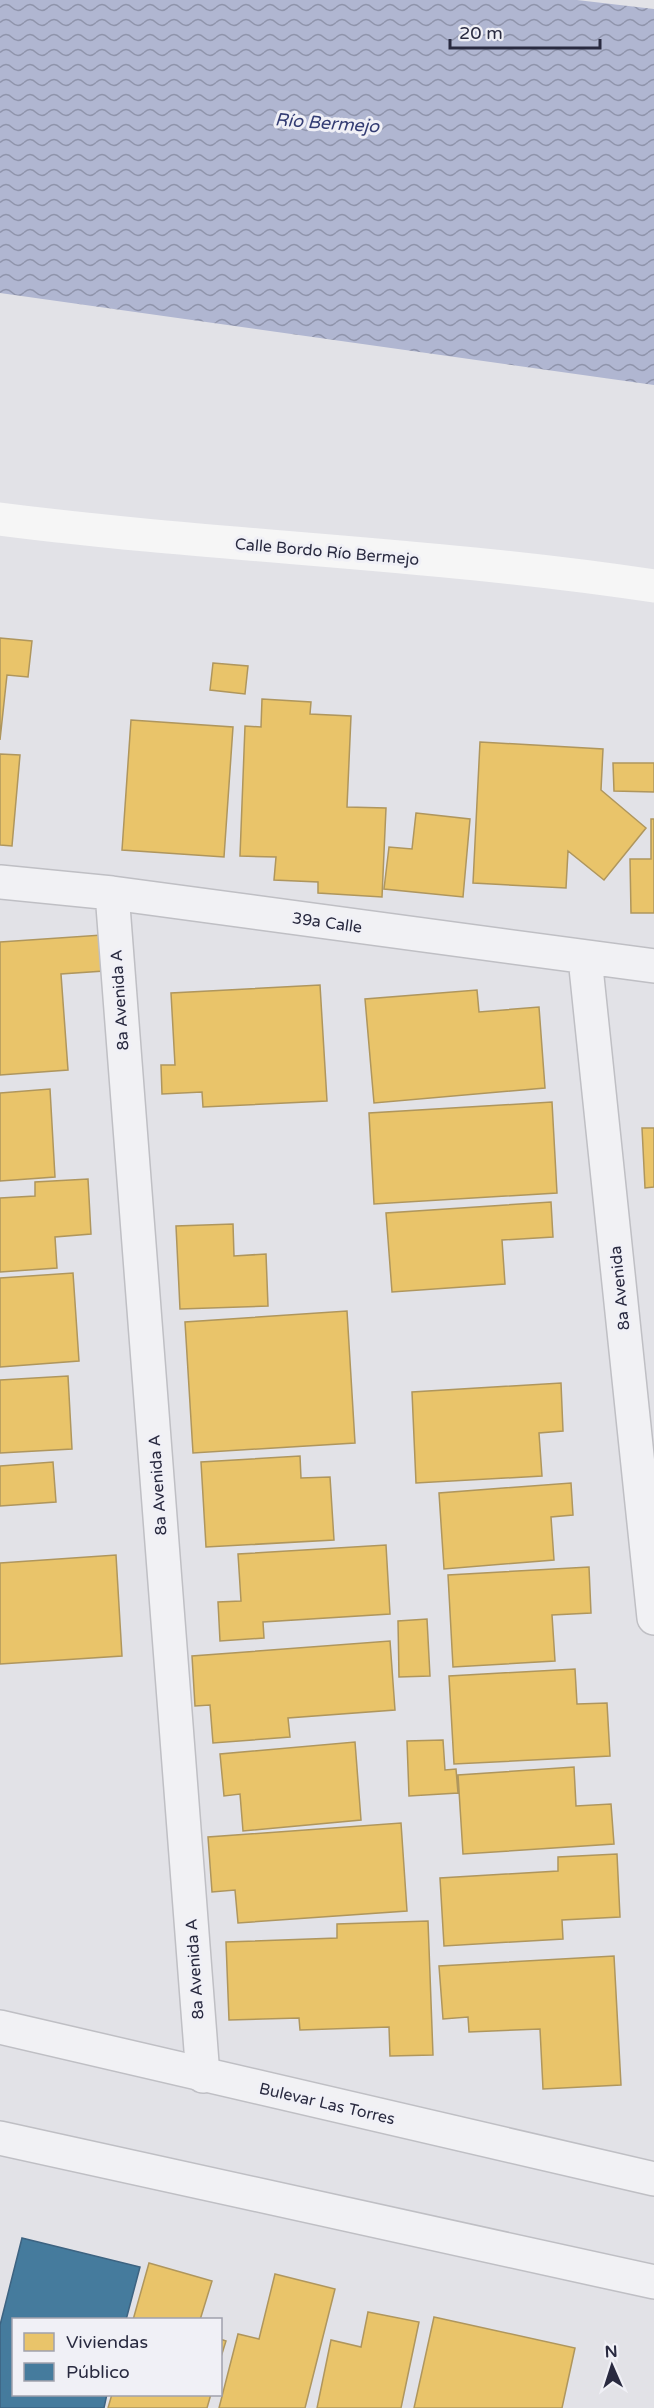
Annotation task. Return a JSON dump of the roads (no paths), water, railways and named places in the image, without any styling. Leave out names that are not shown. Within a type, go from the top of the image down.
[{"type":"main road","name":"Calle Bordo Río Bermejo","points":[[0,519],[93,531],[572,573],[654,586]]},
{"type":"street","name":"39a Calle","points":[[0,882],[112,893],[654,966]]},
{"type":"street","name":"8a Avenida A","points":[[112,893],[203,2076]]},
{"type":"street","name":"8a Avenida","points":[[585,958],[654,1618]]},
{"type":"street","name":"Bulevar Las Torres","points":[[0,2027],[654,2179]]},
{"type":"street","points":[[0,2138],[654,2282]]},
{"type":"water","name":"Río Bermejo","points":[[0,0],[577,0],[654,9],[654,385],[0,293]]}]
